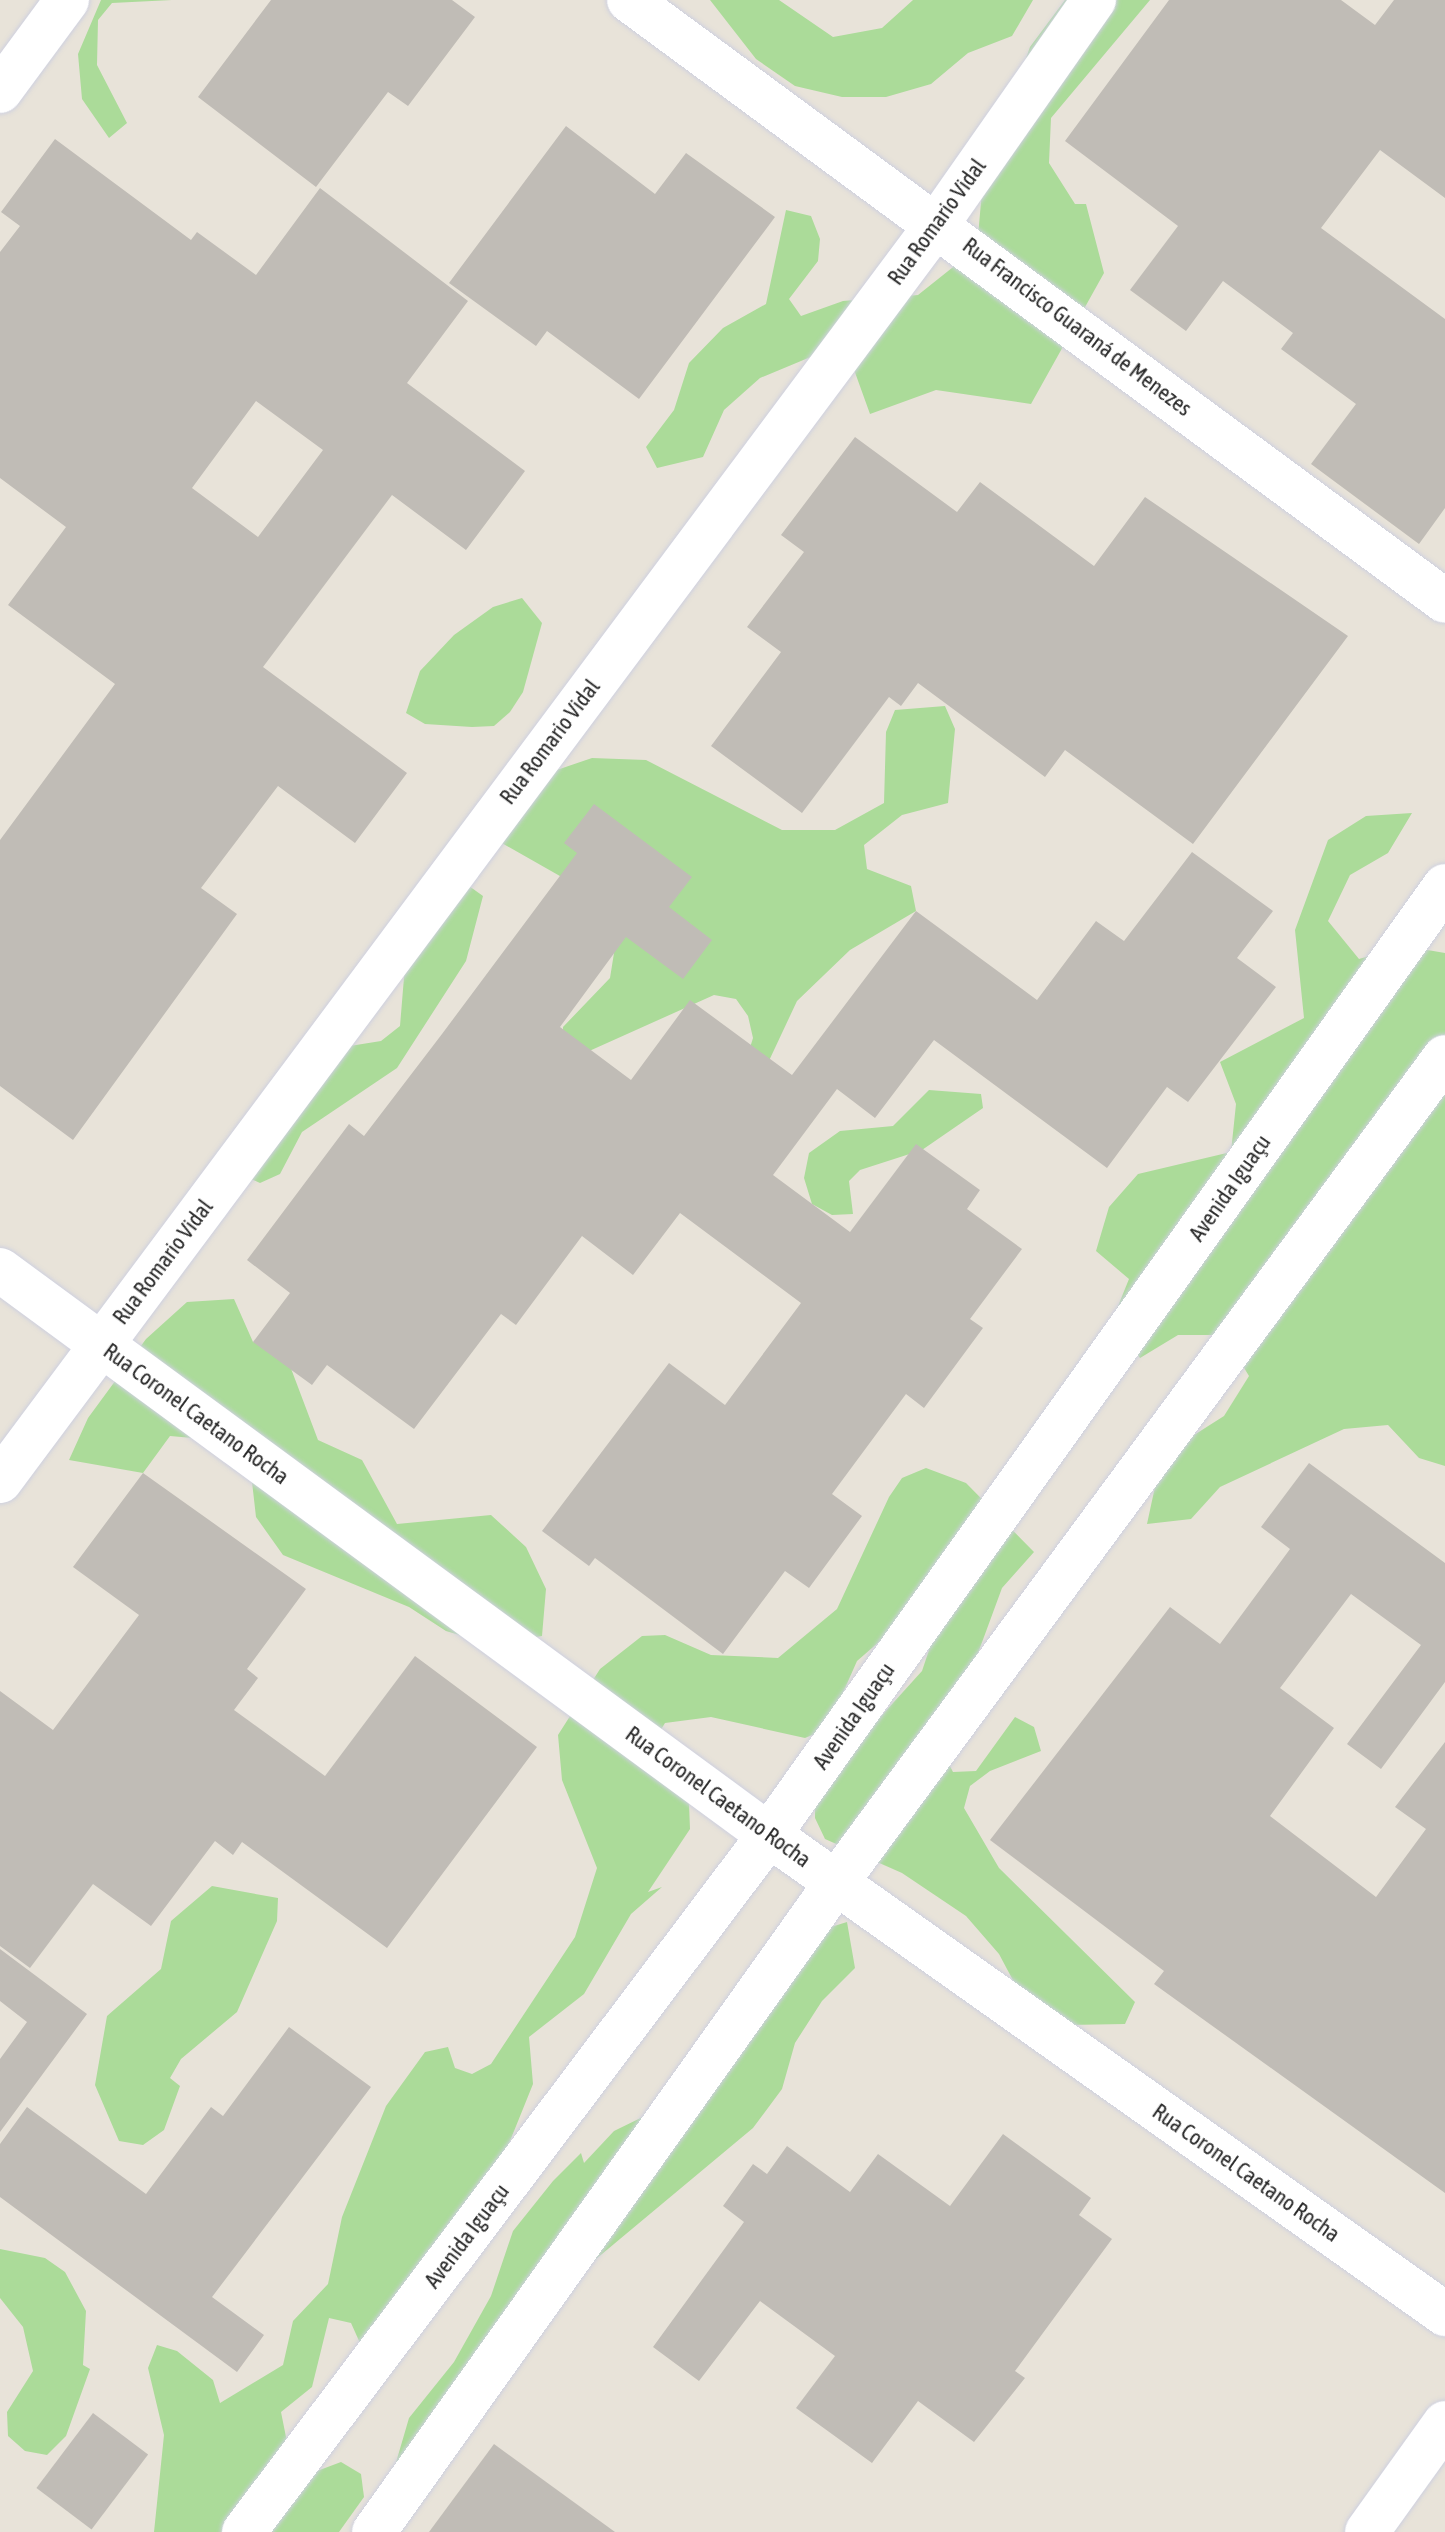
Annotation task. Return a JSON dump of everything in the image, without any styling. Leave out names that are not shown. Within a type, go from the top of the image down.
[{"type":"street","points":[[0,91],[67,0]]},
{"type":"street","name":"Rua Francisco Guaraná de Menezes","points":[[629,0],[1445,601]]},
{"type":"street","name":"Rua Romario Vidal","points":[[0,1481],[937,224],[1094,0]]},
{"type":"street","name":"Avenida Iguaçu","points":[[244,2532],[769,1835],[1445,886]]},
{"type":"street","points":[[374,2532],[836,1883],[1445,1057]]},
{"type":"street","name":"Rua Coronel Caetano Rocha","points":[[0,1270],[769,1835],[1445,2314]]},
{"type":"street","points":[[1367,2532],[1445,2423]]},
{"type":"green space","points":[[101,0],[172,0],[112,3],[98,20],[97,65],[127,123],[109,138],[82,99],[78,54]]},
{"type":"green space","points":[[710,0],[779,0],[833,37],[882,28],[913,0],[1033,0],[1012,36],[968,53],[931,84],[886,97],[842,97],[795,86],[756,59]]},
{"type":"green space","points":[[1065,0],[1150,0],[1051,118],[1049,163],[1075,204],[1086,204],[1104,273],[1031,404],[936,390],[870,414],[848,353],[825,351],[760,378],[724,410],[703,457],[657,468],[646,447],[674,410],[689,363],[723,328],[766,304],[786,210],[811,216],[820,239],[818,261],[789,299],[801,316],[843,301],[918,295],[977,248],[983,179],[1030,47]]},
{"type":"green space","points":[[522,598],[542,623],[523,692],[510,712],[494,726],[472,727],[425,724],[406,713],[420,671],[454,635],[493,607]]},
{"type":"green space","points":[[945,706],[955,729],[948,803],[902,815],[864,845],[867,869],[911,886],[916,911],[850,950],[797,1001],[767,1065],[744,1067],[753,1038],[748,1016],[736,999],[714,995],[587,1052],[563,1049],[563,1027],[610,978],[614,953],[581,888],[500,842],[545,774],[592,758],[646,760],[782,830],[835,830],[884,803],[886,732],[895,710]]},
{"type":"green space","points":[[1412,813],[1388,853],[1350,875],[1328,921],[1359,959],[1404,946],[1445,953],[1445,1466],[1419,1458],[1388,1425],[1344,1429],[1220,1487],[1191,1519],[1147,1524],[1156,1482],[1183,1442],[1224,1416],[1249,1376],[1224,1335],[1178,1335],[1140,1358],[1112,1321],[1129,1279],[1096,1251],[1109,1207],[1138,1174],[1231,1152],[1236,1104],[1220,1062],[1304,1018],[1295,930],[1328,840],[1366,816]]},
{"type":"green space","points":[[462,881],[483,896],[466,961],[397,1068],[302,1132],[280,1174],[260,1183],[242,1175],[331,1049],[381,1041],[400,1026],[406,953]]},
{"type":"green space","points":[[929,1090],[981,1094],[983,1108],[922,1150],[860,1170],[849,1181],[853,1214],[832,1215],[812,1204],[804,1178],[809,1153],[840,1131],[893,1126]]},
{"type":"green space","points":[[234,1299],[253,1342],[284,1350],[318,1440],[362,1460],[397,1524],[491,1515],[526,1547],[546,1589],[542,1636],[493,1645],[446,1631],[409,1607],[283,1555],[256,1517],[251,1473],[216,1440],[170,1436],[143,1473],[69,1460],[88,1418],[146,1339],[187,1302]]},
{"type":"green space","points":[[926,1468],[966,1483],[1034,1552],[1002,1588],[942,1751],[953,1772],[976,1771],[1015,1717],[1034,1727],[1041,1751],[990,1771],[970,1786],[964,1808],[999,1868],[1135,2002],[1125,2024],[1068,2025],[1025,2003],[999,1954],[966,1916],[902,1873],[825,1839],[815,1818],[815,1789],[922,1671],[929,1650],[919,1629],[894,1629],[857,1661],[827,1729],[805,1738],[711,1717],[665,1723],[652,1744],[689,1804],[690,1829],[648,1892],[662,1887],[631,1914],[584,1994],[529,2037],[533,2084],[506,2151],[360,2343],[351,2323],[329,2318],[312,2387],[281,2412],[290,2457],[241,2532],[154,2532],[164,2435],[148,2368],[157,2345],[177,2351],[213,2380],[220,2403],[283,2365],[293,2321],[328,2284],[342,2217],[386,2106],[425,2052],[448,2047],[455,2068],[472,2074],[491,2064],[575,1937],[597,1868],[562,1780],[558,1735],[600,1669],[642,1636],[665,1635],[711,1655],[778,1658],[837,1609],[889,1497],[902,1478]]},
{"type":"green space","points":[[212,1886],[278,1898],[277,1921],[237,2012],[181,2059],[170,2078],[180,2086],[164,2130],[143,2145],[119,2141],[95,2085],[107,2016],[161,1969],[171,1921]]},
{"type":"green space","points":[[847,1922],[855,1968],[822,2001],[795,2043],[782,2089],[753,2128],[590,2264],[390,2483],[409,2418],[454,2362],[491,2296],[513,2231],[553,2181],[581,2153],[584,2163],[614,2131],[659,2109],[805,1935]]},
{"type":"green space","points":[[0,2249],[45,2258],[65,2272],[86,2311],[83,2365],[90,2369],[66,2436],[47,2455],[25,2451],[8,2436],[7,2412],[33,2371],[23,2327],[0,2298]]},
{"type":"green space","points":[[341,2462],[361,2474],[364,2497],[339,2532],[263,2532],[317,2471]]},
{"type":"building","points":[[271,0],[452,0],[475,17],[408,106],[388,92],[316,187],[198,97]]},
{"type":"building","points":[[1169,0],[1341,0],[1375,25],[1394,0],[1445,0],[1445,198],[1380,150],[1321,228],[1445,319],[1445,508],[1419,544],[1311,464],[1356,404],[1281,349],[1293,333],[1223,281],[1186,331],[1130,290],[1178,226],[1065,141]]},
{"type":"building","points":[[566,126],[655,194],[686,153],[775,217],[639,399],[547,331],[536,346],[449,283]]},
{"type":"building","points":[[55,139],[191,240],[197,232],[256,275],[320,188],[468,301],[407,383],[525,471],[466,550],[392,495],[263,667],[407,773],[355,843],[278,786],[201,888],[237,914],[73,1140],[0,1086],[0,840],[115,684],[8,605],[66,527],[0,478],[0,252],[20,226],[1,212]],"holes":[[[256,401],[323,450],[258,537],[192,488]]]},
{"type":"building","points":[[855,437],[957,512],[980,482],[1094,566],[1145,497],[1348,636],[1193,844],[1065,750],[1045,777],[918,683],[901,706],[889,697],[802,813],[711,746],[781,652],[747,627],[804,552],[781,535]]},
{"type":"building","points":[[594,804],[692,877],[669,907],[712,940],[683,979],[626,937],[560,1027],[631,1080],[690,1000],[792,1075],[916,911],[1037,1000],[1096,921],[1124,941],[1192,852],[1273,911],[1237,958],[1276,987],[1188,1102],[1167,1087],[1107,1168],[934,1040],[875,1118],[837,1089],[773,1175],[850,1232],[916,1144],[980,1190],[967,1209],[1022,1249],[970,1319],[983,1328],[924,1408],[906,1394],[832,1494],[862,1516],[809,1588],[785,1571],[723,1654],[595,1558],[589,1566],[542,1531],[669,1363],[725,1405],[801,1303],[680,1213],[633,1275],[582,1236],[516,1325],[501,1314],[414,1429],[327,1365],[312,1385],[253,1342],[290,1293],[247,1260],[349,1124],[364,1136],[442,1034],[577,853],[564,843]]},
{"type":"building","points":[[1309,1463],[1445,1563],[1445,1682],[1381,1769],[1347,1744],[1421,1645],[1351,1594],[1280,1688],[1334,1728],[1270,1816],[1376,1897],[1426,1829],[1395,1807],[1445,1742],[1445,2193],[1154,1984],[1164,1971],[990,1840],[1170,1607],[1220,1644],[1290,1549],[1261,1527]]},
{"type":"building","points":[[143,1473],[306,1589],[247,1669],[258,1678],[234,1710],[325,1776],[415,1656],[537,1747],[387,1948],[242,1842],[233,1855],[215,1841],[151,1926],[93,1884],[30,1968],[0,1946],[0,1691],[53,1730],[139,1615],[73,1567]]},
{"type":"building","points":[[0,1949],[87,2014],[0,2132],[0,2059],[27,2022],[0,2001]]},
{"type":"building","points":[[289,2027],[371,2087],[212,2297],[264,2335],[237,2372],[0,2197],[0,2144],[27,2107],[146,2194],[211,2107],[223,2116]]},
{"type":"building","points":[[1003,2134],[1091,2198],[1079,2215],[1112,2239],[1015,2371],[1025,2378],[974,2442],[918,2401],[872,2463],[796,2408],[835,2356],[760,2301],[699,2381],[653,2347],[744,2222],[723,2206],[753,2164],[767,2174],[787,2146],[850,2192],[878,2154],[950,2206]]},
{"type":"building","points":[[93,2413],[148,2455],[92,2530],[36,2488]]},
{"type":"building","points":[[494,2444],[615,2532],[429,2532]]}]
